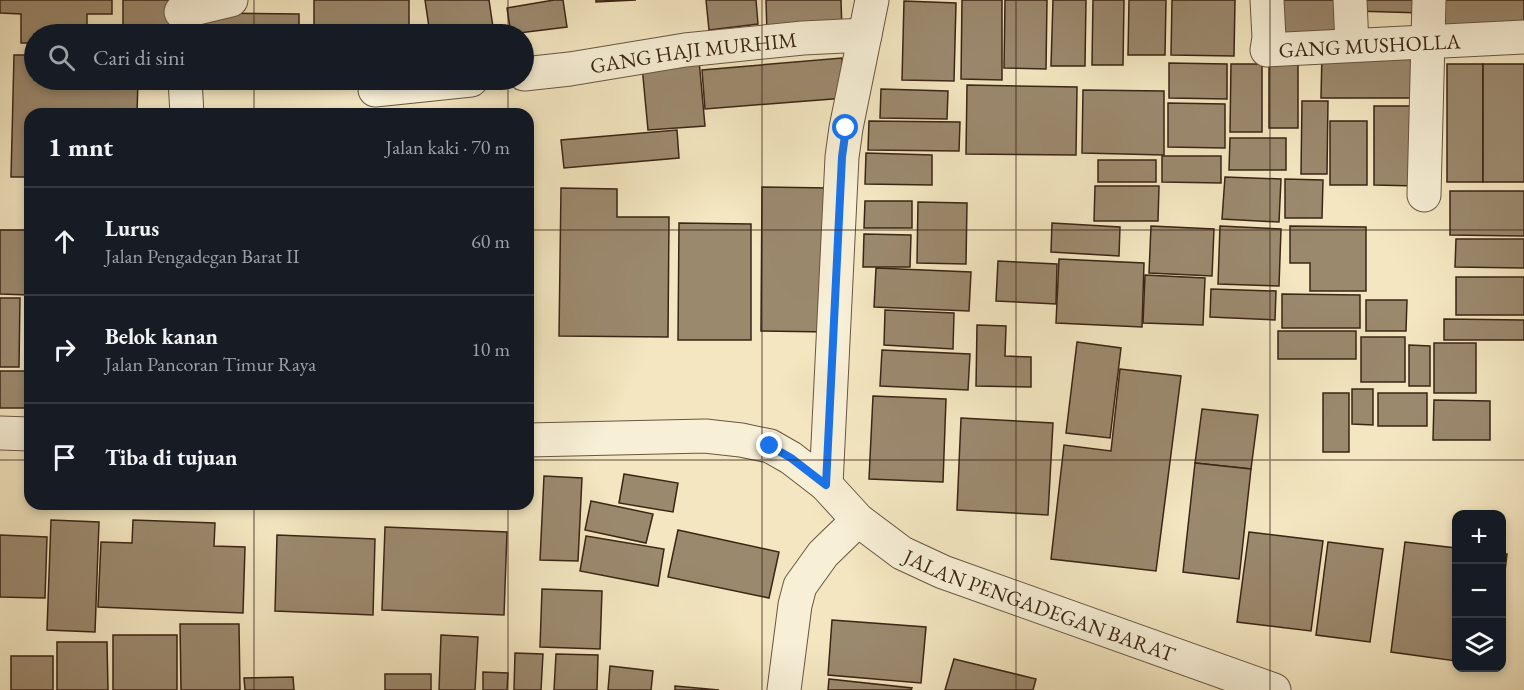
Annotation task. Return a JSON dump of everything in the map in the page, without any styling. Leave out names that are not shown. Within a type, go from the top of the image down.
[{"type":"street","points":[[180,16],[231,0]]},
{"type":"street","points":[[826,485],[842,157],[872,0]]},
{"type":"street","name":"GANG MUSHOLLA","points":[[1267,0],[1269,38],[1267,50],[1524,37]]},
{"type":"street","points":[[1350,0],[1352,45]]},
{"type":"street","points":[[1424,195],[1429,0]]},
{"type":"street","name":"GANG HAJI MURHIM","points":[[534,73],[685,50],[803,38],[865,35]]},
{"type":"street","points":[[186,90],[187,108]]},
{"type":"street","points":[[0,433],[24,434]]},
{"type":"street","name":"JALAN PENGADEGAN BARAT","points":[[534,440],[705,436],[770,446],[791,458],[826,485],[858,520],[902,553],[943,572],[1274,690]]},
{"type":"street","points":[[784,690],[795,605],[800,586],[823,554],[858,520]]},
{"type":"building","points":[[0,0],[112,0],[112,14],[87,14],[87,24],[24,24],[24,43],[21,43],[21,14],[0,13]]},
{"type":"building","points":[[123,0],[171,0],[170,24],[123,24]]},
{"type":"building","points":[[314,0],[409,0],[409,24],[314,24]]},
{"type":"building","points":[[425,0],[489,0],[493,24],[429,24]]},
{"type":"building","points":[[563,0],[567,27],[534,31],[534,24],[509,24],[507,8]]},
{"type":"building","points":[[596,0],[636,0],[596,2]]},
{"type":"building","points":[[706,0],[756,0],[758,24],[709,30]]},
{"type":"building","points":[[766,0],[841,0],[842,31],[767,34]]},
{"type":"building","points":[[962,0],[1002,0],[1002,80],[961,79]]},
{"type":"building","points":[[1005,0],[1047,0],[1046,69],[1004,68]]},
{"type":"building","points":[[1053,0],[1086,0],[1085,66],[1051,66]]},
{"type":"building","points":[[1093,0],[1124,0],[1123,65],[1092,65]]},
{"type":"building","points":[[1129,0],[1166,0],[1165,55],[1128,55]]},
{"type":"building","points":[[1172,0],[1235,0],[1234,56],[1171,55]]},
{"type":"building","points":[[1272,0],[1348,0],[1347,35],[1276,33]]},
{"type":"building","points":[[1355,0],[1422,0],[1422,13],[1355,11]]},
{"type":"building","points":[[1442,0],[1524,0],[1524,26],[1442,25]]},
{"type":"building","points":[[904,1],[956,3],[954,81],[902,80]]},
{"type":"building","points":[[204,13],[299,14],[299,24],[204,24]]},
{"type":"building","points":[[1269,52],[1298,52],[1298,128],[1269,128]]},
{"type":"building","points":[[1322,52],[1419,52],[1418,98],[1321,98]]},
{"type":"building","points":[[14,55],[24,55],[24,90],[138,90],[137,108],[24,108],[24,177],[11,177]]},
{"type":"building","points":[[842,58],[845,98],[705,109],[702,70]]},
{"type":"building","points":[[699,60],[705,126],[648,130],[642,66]]},
{"type":"building","points":[[1169,63],[1227,64],[1227,99],[1169,98]]},
{"type":"building","points":[[1231,64],[1262,64],[1262,132],[1230,132]]},
{"type":"building","points":[[1447,64],[1483,64],[1483,182],[1447,182]]},
{"type":"building","points":[[1483,64],[1524,64],[1524,182],[1483,182]]},
{"type":"building","points":[[967,85],[1077,87],[1076,155],[966,154]]},
{"type":"building","points":[[881,89],[948,91],[947,119],[880,118]]},
{"type":"building","points":[[1083,90],[1164,91],[1164,155],[1082,153]]},
{"type":"building","points":[[1302,101],[1328,101],[1327,174],[1301,174]]},
{"type":"building","points":[[1168,103],[1225,104],[1225,148],[1168,147]]},
{"type":"building","points":[[1374,106],[1419,106],[1418,186],[1374,185]]},
{"type":"building","points":[[869,121],[960,122],[959,151],[868,150]]},
{"type":"building","points":[[1330,121],[1367,121],[1367,185],[1330,185]]},
{"type":"building","points":[[677,130],[679,158],[564,168],[561,140]]},
{"type":"building","points":[[1230,138],[1286,138],[1286,170],[1229,170]]},
{"type":"building","points":[[866,153],[932,155],[932,185],[865,184]]},
{"type":"building","points":[[1162,156],[1221,156],[1221,183],[1162,182]]},
{"type":"building","points":[[1098,160],[1156,160],[1156,182],[1098,182]]},
{"type":"building","points":[[1225,177],[1281,179],[1279,222],[1222,219]]},
{"type":"building","points":[[1285,179],[1323,180],[1322,218],[1285,218]]},
{"type":"building","points":[[1095,186],[1159,186],[1158,221],[1094,221]]},
{"type":"building","points":[[762,187],[830,188],[829,332],[761,331]]},
{"type":"building","points":[[561,188],[617,189],[617,217],[669,217],[668,337],[559,336]]},
{"type":"building","points":[[1450,191],[1524,191],[1524,236],[1450,235]]},
{"type":"building","points":[[865,201],[912,201],[912,228],[864,228]]},
{"type":"building","points":[[918,202],[967,203],[966,264],[917,263]]},
{"type":"building","points":[[679,223],[751,224],[751,340],[678,340]]},
{"type":"building","points":[[1052,223],[1120,227],[1119,256],[1051,252]]},
{"type":"building","points":[[1151,226],[1214,229],[1212,276],[1149,273]]},
{"type":"building","points":[[1220,226],[1281,229],[1279,286],[1218,284]]},
{"type":"building","points":[[1290,226],[1366,227],[1366,291],[1310,291],[1310,263],[1290,263]]},
{"type":"building","points":[[0,230],[24,230],[24,295],[0,294]]},
{"type":"building","points":[[864,234],[911,235],[910,267],[863,267]]},
{"type":"building","points":[[1456,239],[1524,239],[1524,268],[1455,267]]},
{"type":"building","points":[[1059,259],[1144,263],[1142,327],[1056,323]]},
{"type":"building","points":[[998,261],[1057,264],[1056,304],[996,301]]},
{"type":"building","points":[[876,268],[971,272],[969,311],[874,307]]},
{"type":"building","points":[[1145,275],[1205,278],[1203,325],[1143,323]]},
{"type":"building","points":[[1456,277],[1524,277],[1524,315],[1456,315]]},
{"type":"building","points":[[1211,289],[1276,291],[1275,320],[1210,317]]},
{"type":"building","points":[[1282,294],[1360,295],[1360,328],[1282,328]]},
{"type":"building","points":[[0,298],[20,298],[19,367],[0,367]]},
{"type":"building","points":[[1366,300],[1407,300],[1406,331],[1366,331]]},
{"type":"building","points":[[885,310],[954,313],[953,349],[884,345]]},
{"type":"building","points":[[1444,319],[1524,320],[1524,340],[1444,340]]},
{"type":"building","points":[[977,325],[1006,326],[1005,356],[1031,357],[1031,387],[976,386]]},
{"type":"building","points":[[1278,331],[1356,331],[1356,359],[1278,359]]},
{"type":"building","points":[[1361,337],[1405,337],[1405,382],[1361,382]]},
{"type":"building","points":[[1077,342],[1121,348],[1110,438],[1066,433]]},
{"type":"building","points":[[1434,343],[1476,343],[1476,393],[1434,393]]},
{"type":"building","points":[[1409,345],[1430,346],[1430,386],[1409,386]]},
{"type":"building","points":[[882,350],[970,354],[968,390],[880,386]]},
{"type":"building","points":[[1120,369],[1181,376],[1156,571],[1051,559],[1064,445],[1111,451]]},
{"type":"building","points":[[0,371],[24,371],[24,408],[0,408]]},
{"type":"building","points":[[1352,389],[1373,389],[1373,425],[1352,424]]},
{"type":"building","points":[[1323,393],[1349,393],[1349,452],[1323,452]]},
{"type":"building","points":[[1378,393],[1427,393],[1427,426],[1378,426]]},
{"type":"building","points":[[873,396],[946,399],[943,482],[869,479]]},
{"type":"building","points":[[1434,400],[1490,401],[1490,440],[1433,440]]},
{"type":"building","points":[[1202,409],[1258,415],[1251,469],[1195,463]]},
{"type":"building","points":[[961,418],[1053,423],[1048,515],[957,510]]},
{"type":"building","points":[[1195,463],[1251,469],[1239,579],[1183,572]]},
{"type":"building","points":[[624,474],[678,483],[673,512],[619,503]]},
{"type":"building","points":[[544,476],[582,478],[578,561],[540,560]]},
{"type":"building","points":[[591,501],[653,514],[646,543],[585,530]]},
{"type":"building","points":[[51,520],[99,522],[95,632],[47,630]]},
{"type":"building","points":[[133,520],[215,523],[214,546],[245,547],[243,613],[98,607],[101,542],[132,543]]},
{"type":"building","points":[[385,527],[507,532],[504,615],[382,610]]},
{"type":"building","points":[[678,530],[779,552],[769,598],[668,577]]},
{"type":"building","points":[[1249,532],[1323,541],[1311,631],[1237,622]]},
{"type":"building","points":[[0,535],[47,537],[45,598],[0,597]]},
{"type":"building","points":[[277,535],[375,539],[373,615],[275,611]]},
{"type":"building","points":[[586,536],[664,549],[658,586],[580,571]]},
{"type":"building","points":[[1328,542],[1383,549],[1370,642],[1316,635]]},
{"type":"building","points":[[1405,542],[1452,548],[1452,660],[1391,652]]},
{"type":"building","points":[[542,589],[602,591],[600,649],[540,647]]},
{"type":"building","points":[[832,620],[926,627],[921,683],[828,675]]},
{"type":"building","points":[[180,624],[239,624],[240,690],[181,690]]},
{"type":"building","points":[[113,635],[177,635],[177,690],[113,690]]},
{"type":"building","points":[[441,635],[478,637],[475,690],[439,690]]},
{"type":"building","points":[[57,642],[107,642],[108,690],[57,690]]},
{"type":"building","points":[[515,653],[543,654],[541,690],[514,690]]},
{"type":"building","points":[[556,654],[598,655],[597,690],[554,690]]},
{"type":"building","points":[[11,656],[53,656],[53,690],[11,690]]},
{"type":"building","points":[[954,659],[1036,679],[1033,690],[945,690]]},
{"type":"building","points":[[610,666],[653,671],[651,690],[608,690]]},
{"type":"building","points":[[483,672],[508,673],[507,690],[483,690]]},
{"type":"building","points":[[385,674],[431,674],[431,690],[385,690]]},
{"type":"building","points":[[293,677],[294,690],[245,690],[244,678]]},
{"type":"building","points":[[829,679],[912,688],[911,690],[828,690]]},
{"type":"building","points":[[675,686],[719,690],[675,690]]},
{"type":"route","points":[[770,446],[791,458],[826,485],[842,157],[846,128]]}]
